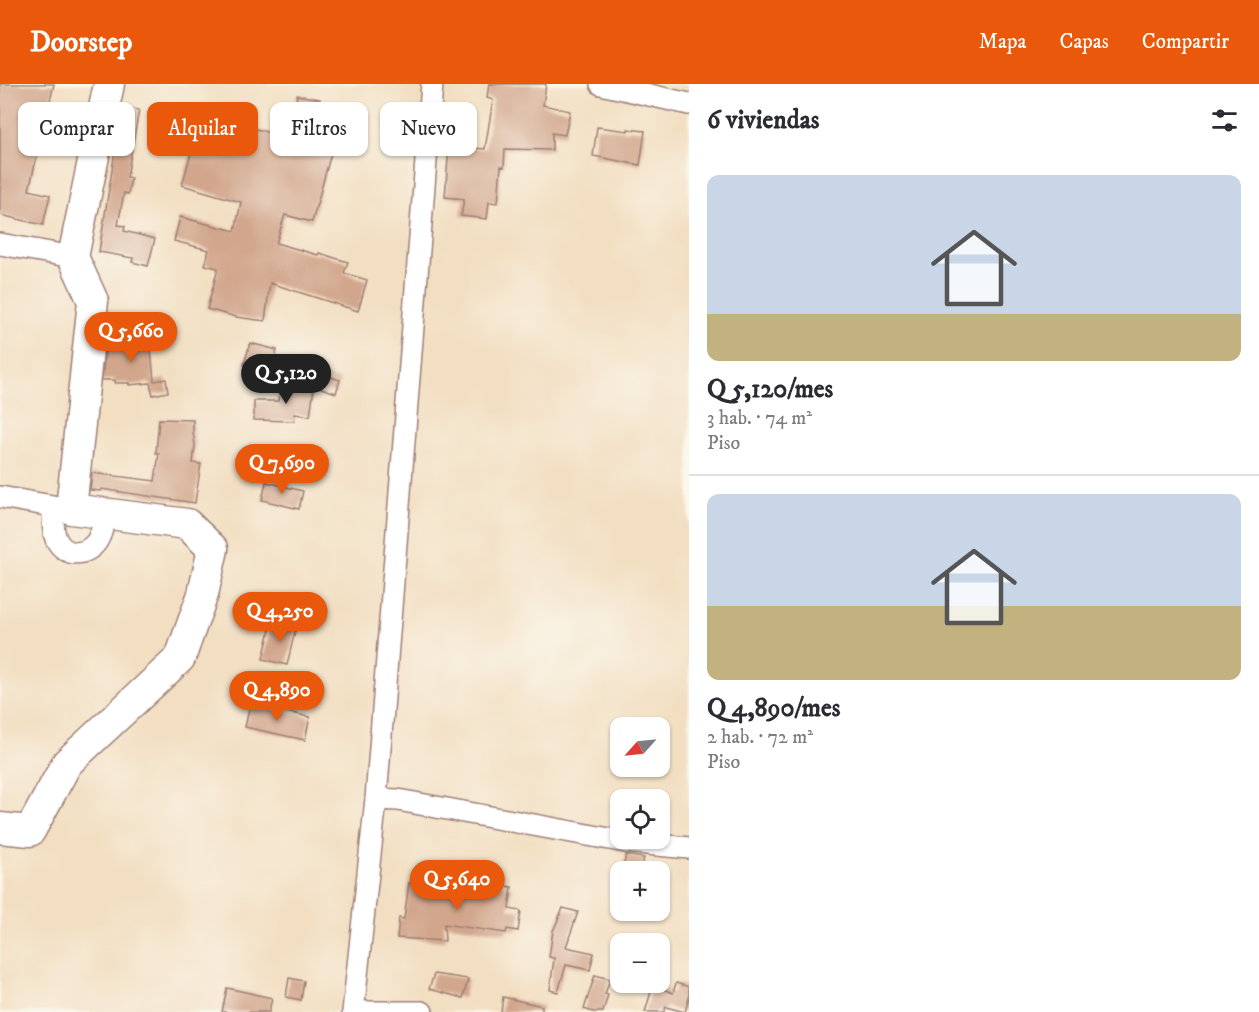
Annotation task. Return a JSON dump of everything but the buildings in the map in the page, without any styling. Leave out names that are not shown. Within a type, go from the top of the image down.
[{"type":"street","points":[[106,514],[97,542],[84,553],[75,554],[66,550],[55,537],[62,507],[93,301],[73,257],[109,84]]},
{"type":"street","points":[[422,1012],[353,1012],[376,799],[432,84]]},
{"type":"street","points":[[601,84],[689,104]]},
{"type":"street","points":[[0,244],[73,257]]},
{"type":"street","points":[[0,497],[187,524],[213,549],[203,594],[180,658],[67,763],[30,831],[0,828]]},
{"type":"street","points":[[376,799],[398,800],[626,842],[689,848]]}]
